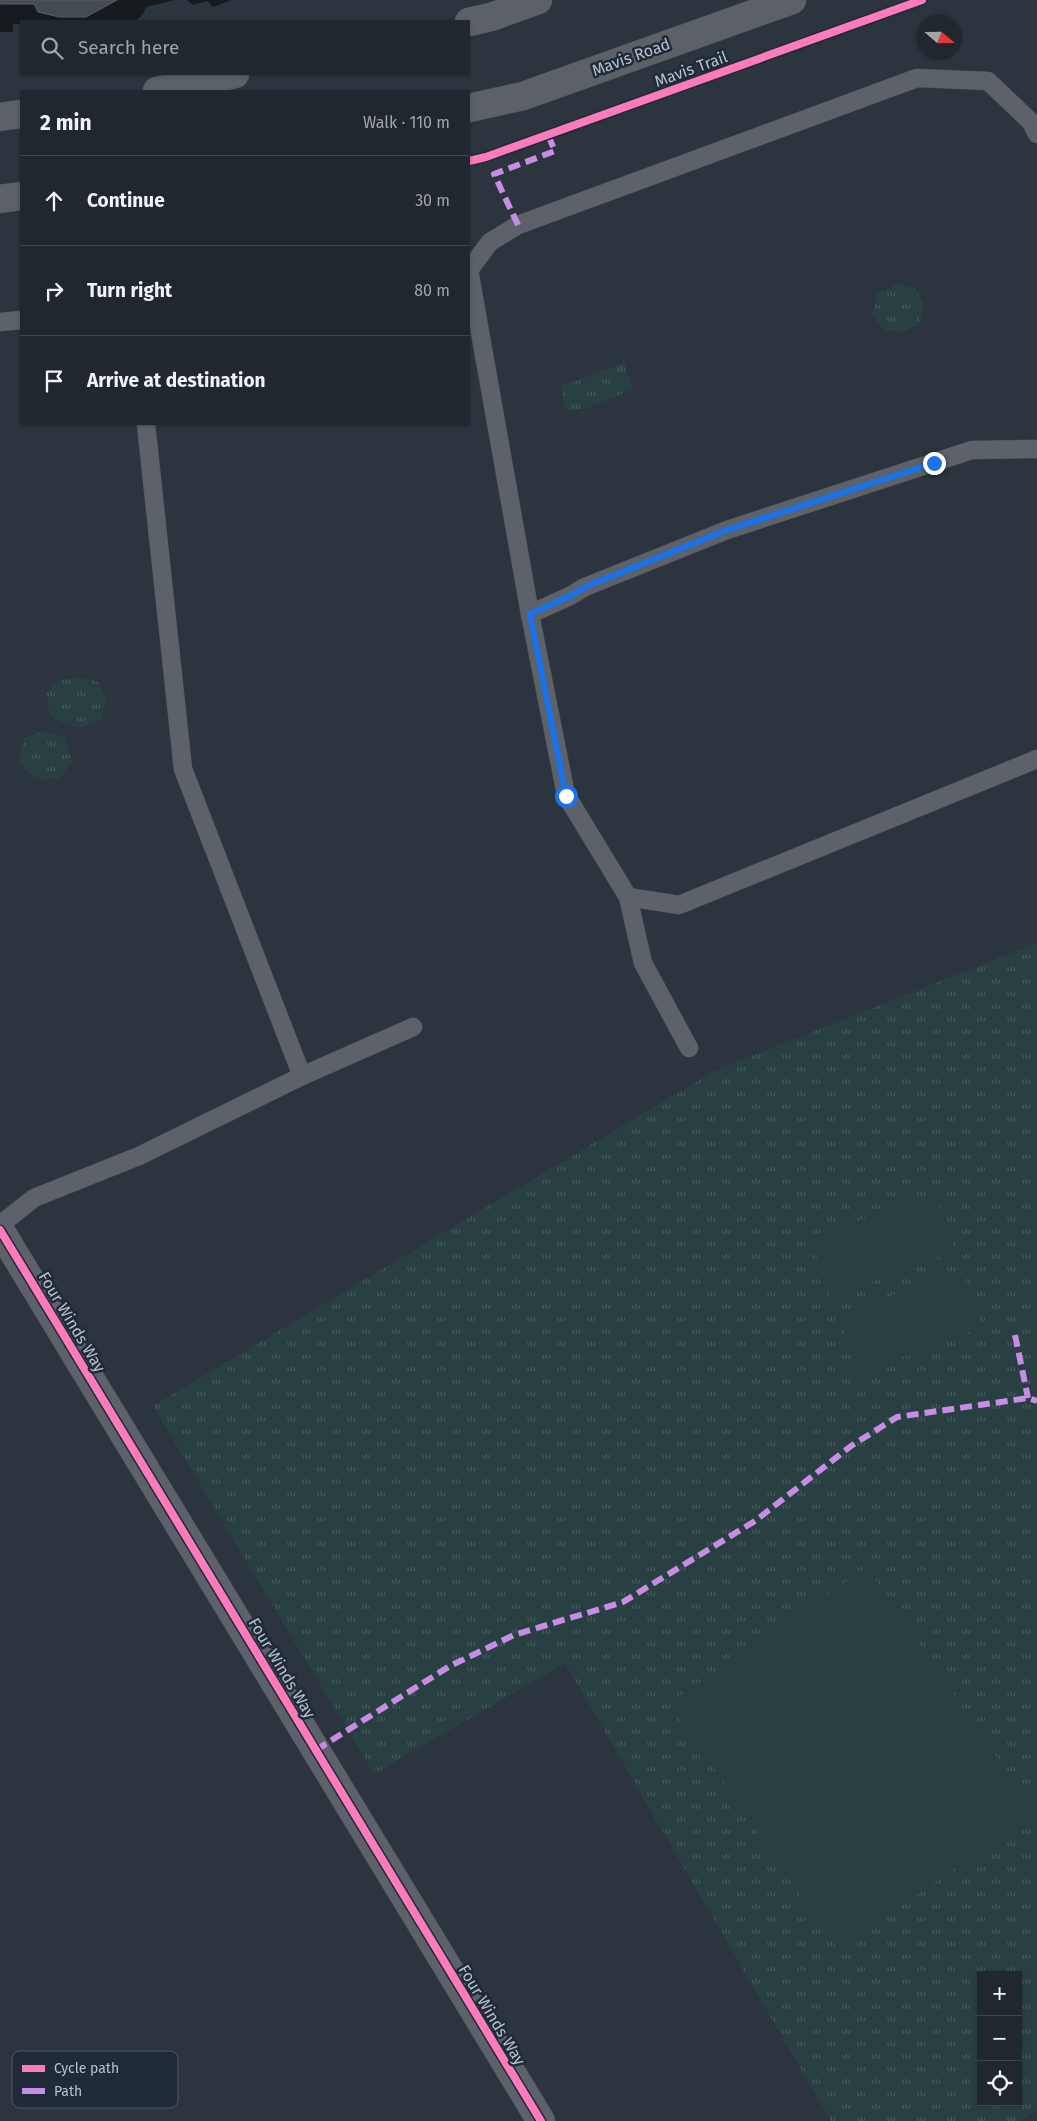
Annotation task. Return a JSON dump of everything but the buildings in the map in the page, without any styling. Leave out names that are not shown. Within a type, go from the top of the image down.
[{"type":"main road","points":[[470,22],[491,17],[538,0]]},
{"type":"main road","name":"Mavis Road","points":[[470,108],[523,96],[792,0]]},
{"type":"main road","points":[[162,90],[230,75]]},
{"type":"main road","points":[[0,117],[20,114]]},
{"type":"main road","points":[[0,199],[20,196]]},
{"type":"street","name":"Four Winds Way","points":[[0,1230],[541,2121]]},
{"type":"lane","points":[[470,269],[490,242],[518,225],[917,78],[988,81],[1031,122],[1037,134]]},
{"type":"lane","points":[[470,276],[530,614],[566,796],[628,897],[643,963],[688,1048]]},
{"type":"lane","points":[[0,322],[20,320]]},
{"type":"lane","points":[[146,425],[183,769],[302,1076]]},
{"type":"lane","points":[[530,614],[621,573],[727,530],[774,514],[972,450],[1037,449]]},
{"type":"lane","points":[[628,897],[679,905],[1037,759]]},
{"type":"lane","points":[[0,1225],[34,1198],[139,1156],[302,1076],[413,1027]]},
{"type":"green space","points":[[896,284],[914,287],[924,305],[918,325],[902,331],[885,331],[872,315],[877,294]]},
{"type":"green space","points":[[624,363],[633,389],[584,409],[565,410],[561,386]]},
{"type":"green space","points":[[80,677],[98,682],[107,700],[101,719],[75,727],[50,715],[46,693],[56,681]]},
{"type":"green space","points":[[44,731],[65,738],[72,761],[60,778],[40,779],[32,775],[19,760],[24,738]]},
{"type":"green space","points":[[1037,943],[1037,2111],[1019,2121],[831,2121],[565,1663],[374,1774],[153,1406],[716,1070]]},
{"type":"green space","points":[[934,1193],[955,1251],[831,1297],[810,1239]]},
{"type":"green space","points":[[962,1270],[983,1327],[859,1373],[838,1315]]},
{"type":"green space","points":[[867,1567],[1035,1813],[838,1949],[669,1703]]},
{"type":"marked path","points":[[518,225],[494,174],[555,151],[548,135]]},
{"type":"marked path","points":[[1015,1335],[1028,1398]]},
{"type":"marked path","points":[[316,1750],[450,1666],[514,1635],[623,1602],[755,1521],[851,1446],[897,1417],[1028,1398],[1037,1401]]},
{"type":"cycle path","name":"Mavis Trail","points":[[470,161],[486,157],[922,0]]},
{"type":"cycle path","points":[[0,1230],[541,2121]]},
{"type":"route","points":[[566,796],[530,614],[585,587],[727,530],[934,463]]}]
